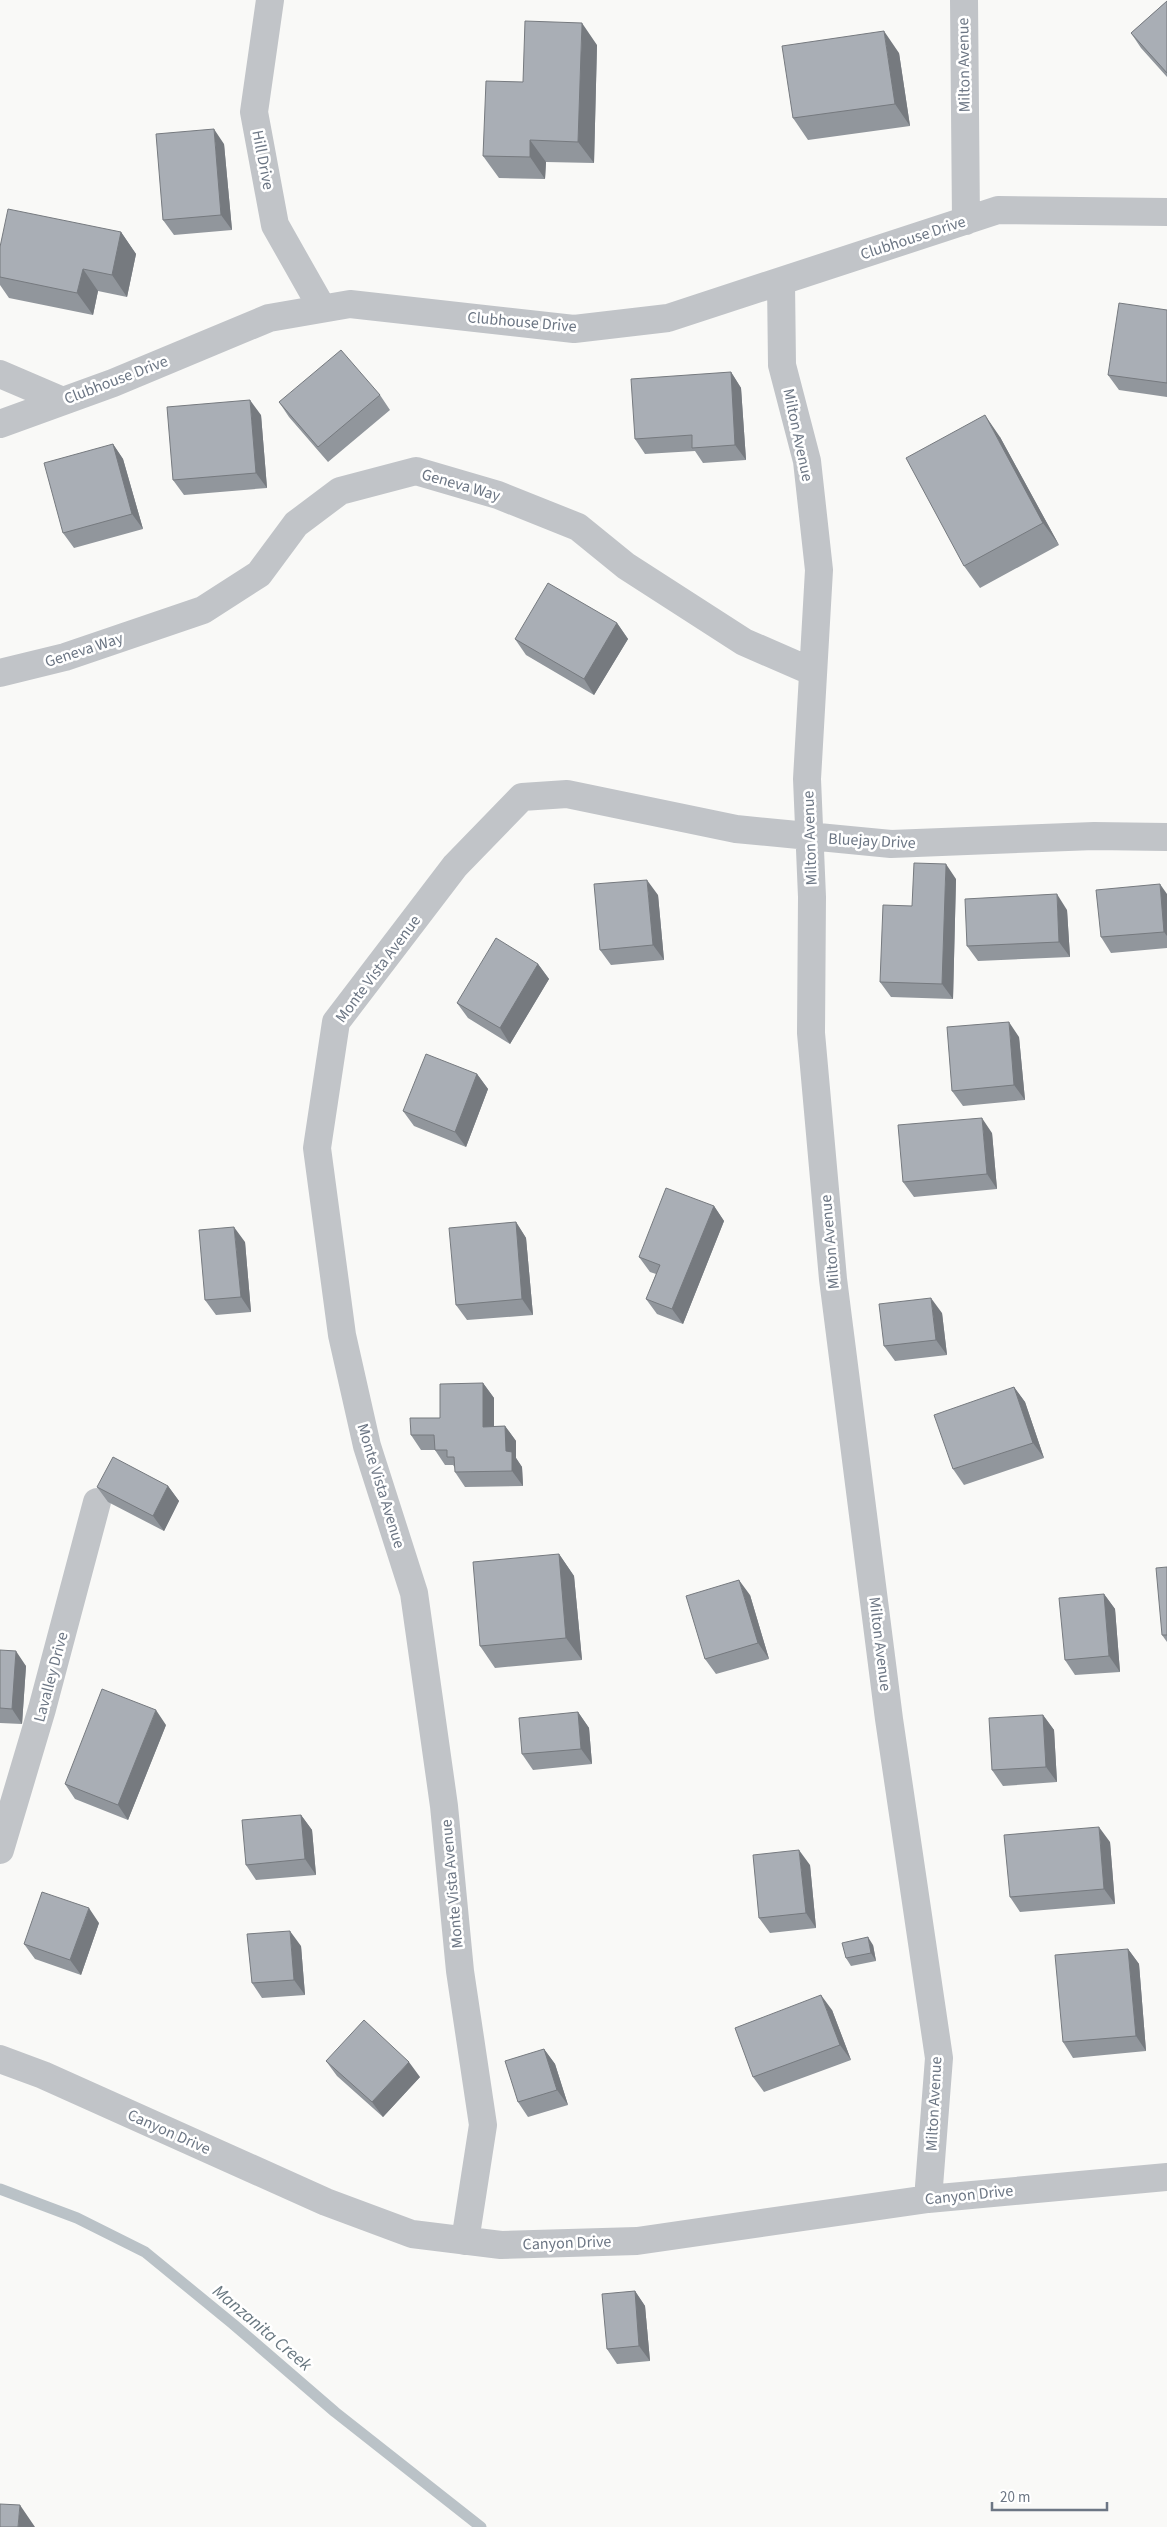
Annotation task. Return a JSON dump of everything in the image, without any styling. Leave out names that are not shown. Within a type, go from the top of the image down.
[{"type":"street","name":"Hill Drive","points":[[270,0],[254,112],[275,225],[322,308]]},
{"type":"street","name":"Milton Avenue","points":[[964,0],[966,221]]},
{"type":"street","name":"Clubhouse Drive","points":[[0,424],[112,383],[269,318],[322,308],[350,304],[574,329],[668,318],[998,210],[1167,212]]},
{"type":"street","name":"Milton Avenue","points":[[781,282],[782,365],[807,461],[820,570],[807,779],[812,897],[811,1033],[833,1279],[889,1719],[939,2058],[928,2199]]},
{"type":"street","points":[[0,374],[63,401]]},
{"type":"street","name":"Geneva Way","points":[[0,673],[65,657],[204,610],[259,574],[296,524],[340,491],[416,471],[498,495],[578,527],[626,566],[744,642],[813,672]]},
{"type":"street","name":"Bluejay Drive","points":[[522,796],[567,794],[736,829],[891,844],[1094,836],[1167,837]]},
{"type":"street","name":"Monte Vista Avenue","points":[[465,2241],[483,2125],[460,1971],[444,1806],[414,1593],[367,1446],[342,1335],[317,1148],[336,1022],[455,866],[522,796]]},
{"type":"street","name":"Lavalley Drive","points":[[0,1850],[42,1709],[98,1502]]},
{"type":"street","name":"Canyon Drive","points":[[0,2059],[52,2079],[326,2202],[412,2234],[501,2245],[637,2240],[928,2199],[1167,2177]]},
{"type":"building","points":[[1167,1],[1167,73],[1131,33]]},
{"type":"building","points":[[525,21],[582,23],[578,142],[530,140],[530,157],[483,156],[486,81],[523,82]]},
{"type":"building","points":[[884,31],[895,104],[793,118],[782,46]]},
{"type":"building","points":[[214,129],[221,215],[163,220],[156,134]]},
{"type":"building","points":[[8,209],[121,232],[112,275],[83,269],[77,293],[0,277],[0,247]]},
{"type":"building","points":[[1119,303],[1167,310],[1167,383],[1108,375]]},
{"type":"building","points":[[341,350],[380,395],[318,447],[279,402]]},
{"type":"building","points":[[731,372],[735,445],[692,448],[692,435],[635,439],[631,379]]},
{"type":"building","points":[[250,400],[256,473],[173,480],[167,407]]},
{"type":"building","points":[[985,415],[1043,523],[964,566],[906,458]]},
{"type":"building","points":[[113,444],[132,514],[63,533],[44,463]]},
{"type":"building","points":[[548,583],[617,623],[584,679],[515,639]]},
{"type":"building","points":[[914,863],[946,864],[942,984],[880,982],[883,905],[912,906]]},
{"type":"building","points":[[647,880],[653,945],[600,950],[594,884]]},
{"type":"building","points":[[1160,884],[1164,932],[1101,937],[1096,890]]},
{"type":"building","points":[[1057,894],[1059,942],[967,946],[965,899]]},
{"type":"building","points":[[496,938],[538,964],[500,1028],[457,1003]]},
{"type":"building","points":[[1009,1022],[1014,1085],[952,1091],[947,1027]]},
{"type":"building","points":[[426,1054],[477,1074],[455,1132],[403,1111]]},
{"type":"building","points":[[982,1118],[987,1174],[903,1182],[898,1125]]},
{"type":"building","points":[[666,1188],[714,1206],[672,1309],[646,1299],[660,1265],[639,1257]]},
{"type":"building","points":[[516,1222],[522,1299],[456,1305],[449,1228]]},
{"type":"building","points":[[234,1227],[241,1297],[205,1300],[199,1230]]},
{"type":"building","points":[[931,1298],[936,1340],[884,1346],[879,1304]]},
{"type":"building","points":[[483,1383],[483,1427],[505,1426],[506,1451],[512,1452],[512,1471],[455,1472],[454,1457],[447,1457],[447,1450],[435,1450],[434,1435],[411,1435],[410,1418],[440,1418],[440,1384]]},
{"type":"building","points":[[1014,1387],[1033,1443],[953,1469],[934,1415]]},
{"type":"building","points":[[113,1457],[168,1486],[153,1516],[97,1487]]},
{"type":"building","points":[[559,1554],[566,1638],[480,1646],[473,1562]]},
{"type":"building","points":[[1167,1567],[1167,1635],[1162,1635],[1156,1568]]},
{"type":"building","points":[[739,1580],[758,1643],[705,1659],[686,1596]]},
{"type":"building","points":[[1104,1594],[1109,1656],[1065,1660],[1059,1598]]},
{"type":"building","points":[[0,1650],[16,1651],[12,1709],[0,1708]]},
{"type":"building","points":[[102,1689],[156,1710],[118,1805],[65,1784]]},
{"type":"building","points":[[578,1712],[581,1749],[522,1754],[519,1718]]},
{"type":"building","points":[[1043,1715],[1046,1767],[992,1770],[989,1718]]},
{"type":"building","points":[[301,1815],[305,1859],[246,1865],[242,1820]]},
{"type":"building","points":[[1099,1827],[1104,1889],[1010,1897],[1004,1835]]},
{"type":"building","points":[[799,1850],[806,1913],[759,1918],[753,1855]]},
{"type":"building","points":[[42,1892],[89,1908],[70,1960],[24,1944]]},
{"type":"building","points":[[290,1931],[294,1980],[252,1983],[247,1934]]},
{"type":"building","points":[[868,1937],[871,1953],[846,1958],[842,1943]]},
{"type":"building","points":[[1128,1949],[1136,2036],[1063,2042],[1055,1955]]},
{"type":"building","points":[[821,1995],[840,2045],[753,2077],[735,2028]]},
{"type":"building","points":[[364,2020],[409,2062],[372,2102],[326,2061]]},
{"type":"building","points":[[544,2049],[557,2090],[518,2102],[505,2061]]},
{"type":"building","points":[[635,2291],[639,2346],[607,2349],[602,2294]]},
{"type":"building","points":[[0,2504],[20,2505],[18,2527],[0,2527]]},
{"type":"waterway","name":"Manzanita Creek","points":[[0,2189],[77,2218],[145,2252],[233,2324],[335,2412],[481,2527]]}]
